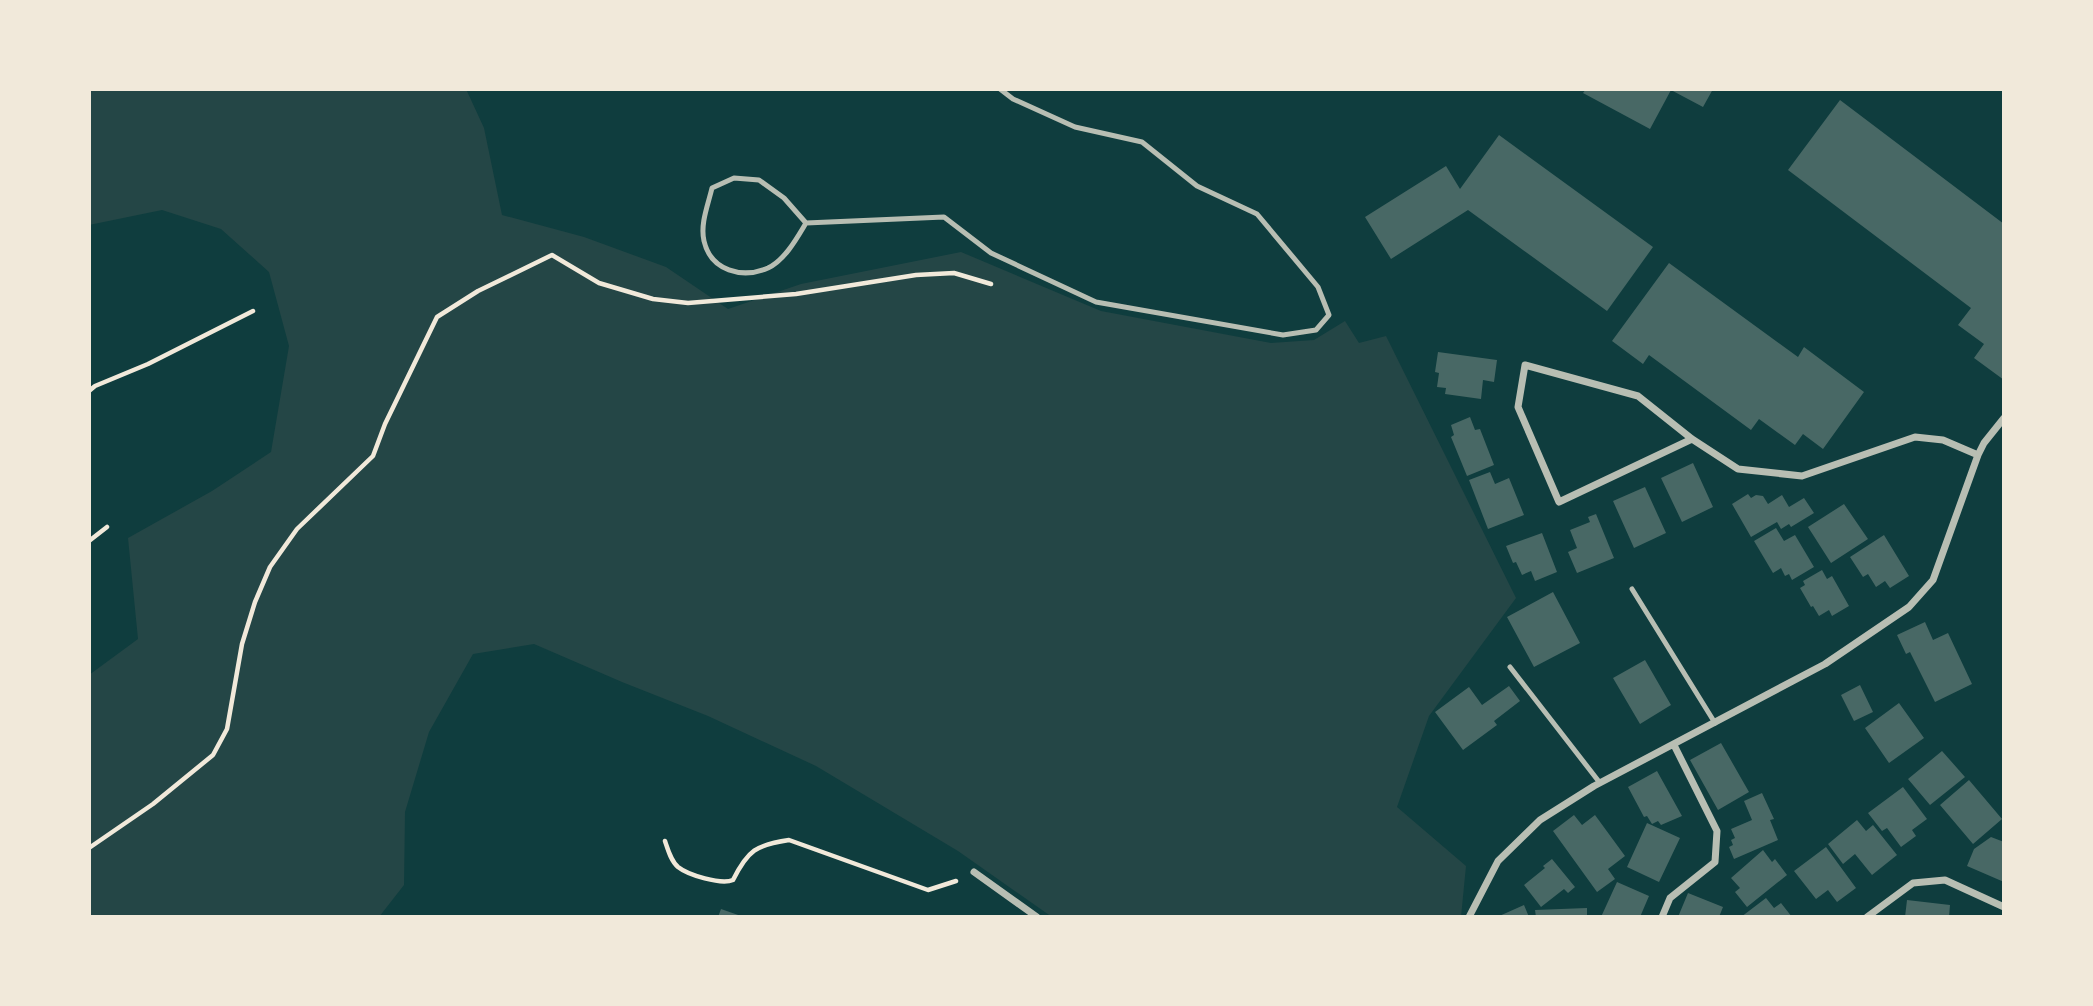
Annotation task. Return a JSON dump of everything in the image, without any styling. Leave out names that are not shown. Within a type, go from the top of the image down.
[{"type":"street","points":[[1692,439],[1559,502],[1518,407],[1525,365],[1638,396],[1692,439],[1738,469],[1802,476],[1915,437],[1942,440],[1978,455]]},
{"type":"street","points":[[1469,917],[1497,860],[1540,820],[1600,783],[1825,664],[1909,607],[1933,580],[1978,455],[2004,418]]},
{"type":"street","points":[[1662,917],[1670,898],[1714,862],[1717,831],[1674,745]]},
{"type":"street","points":[[974,873],[1037,917]]},
{"type":"street","points":[[1867,917],[1913,883],[1945,880],[2004,907]]},
{"type":"lane","points":[[806,223],[944,216],[991,253],[1096,302],[1283,335],[1316,330],[1329,314],[1318,286],[1257,214],[1196,186],[1142,142],[1075,127],[1013,99],[1000,89]]},
{"type":"lane","points":[[734,178],[759,180],[784,198],[806,223],[792,246],[769,267],[741,274],[716,265],[704,242],[704,217],[712,188],[734,178]]},
{"type":"lane","points":[[1632,589],[1716,723]]},
{"type":"lane","points":[[1510,667],[1600,783]]},
{"type":"path","points":[[89,848],[153,804],[213,755],[227,729],[242,645],[255,602],[270,568],[297,529],[373,456],[385,424],[438,317],[478,291],[552,255],[599,283],[653,299],[688,303],[796,294],[916,275],[954,273],[991,284]]},
{"type":"path","points":[[89,391],[253,311]]},
{"type":"path","points":[[89,541],[107,527]]},
{"type":"path","points":[[665,841],[677,866],[703,877],[727,882],[733,880],[743,860],[754,850],[789,840],[928,890],[974,873]]},
{"type":"shaded area","points":[[89,89],[466,89],[484,128],[502,215],[584,237],[666,267],[728,309],[801,284],[961,252],[1101,311],[1271,343],[1314,340],[1345,321],[1359,343],[1386,336],[1516,598],[1429,716],[1397,807],[1466,866],[1461,917],[1052,917],[958,851],[816,766],[708,716],[534,644],[473,654],[429,732],[405,812],[404,885],[379,917],[89,917],[89,675],[138,639],[128,538],[212,491],[271,452],[289,346],[269,272],[221,229],[162,210],[89,225]]},
{"type":"building","points":[[1586,89],[1713,89],[1703,107],[1671,90],[1650,129],[1583,93]]},
{"type":"building","points":[[1840,100],[2004,224],[2004,380],[1974,358],[1984,344],[1958,325],[1971,308],[1788,170]]},
{"type":"building","points":[[1499,135],[1653,247],[1607,311],[1468,210],[1391,259],[1365,217],[1446,166],[1460,189]]},
{"type":"building","points":[[1669,263],[1798,357],[1804,347],[1864,392],[1823,449],[1803,434],[1795,445],[1759,419],[1751,430],[1649,355],[1643,364],[1612,341]]},
{"type":"building","points":[[1438,352],[1497,360],[1494,382],[1483,380],[1481,399],[1445,394],[1446,388],[1437,387],[1439,373],[1435,372]]},
{"type":"building","points":[[1470,417],[1475,430],[1480,429],[1494,465],[1467,476],[1451,437],[1454,435],[1451,425]]},
{"type":"building","points":[[1693,463],[1713,507],[1682,522],[1661,478]]},
{"type":"building","points":[[1490,472],[1495,484],[1509,478],[1524,515],[1488,529],[1469,480]]},
{"type":"building","points":[[1645,487],[1666,533],[1634,548],[1613,501]]},
{"type":"building","points":[[1748,494],[1751,498],[1756,495],[1763,496],[1768,504],[1782,495],[1789,507],[1804,498],[1814,513],[1791,527],[1789,524],[1781,529],[1777,522],[1751,537],[1732,504]]},
{"type":"building","points":[[1844,504],[1868,539],[1831,563],[1808,527]]},
{"type":"building","points":[[1596,514],[1614,558],[1577,573],[1568,552],[1577,548],[1570,530],[1590,522],[1588,517]]},
{"type":"building","points":[[1776,528],[1784,541],[1795,535],[1814,567],[1792,580],[1789,574],[1785,576],[1781,568],[1773,573],[1754,541]]},
{"type":"building","points":[[1542,533],[1557,572],[1535,581],[1531,571],[1522,575],[1506,546]]},
{"type":"building","points":[[1884,535],[1909,576],[1890,588],[1885,581],[1876,587],[1868,574],[1863,577],[1850,557]]},
{"type":"building","points":[[1822,570],[1827,579],[1832,576],[1849,606],[1832,616],[1829,610],[1819,616],[1800,588],[1805,585],[1803,581]]},
{"type":"building","points":[[1553,592],[1580,643],[1534,667],[1507,617]]},
{"type":"building","points":[[1925,622],[1933,640],[1948,633],[1972,684],[1935,702],[1910,652],[1906,654],[1897,635]]},
{"type":"building","points":[[1645,660],[1671,705],[1640,724],[1613,678]]},
{"type":"building","points":[[1860,685],[1873,712],[1854,721],[1841,695]]},
{"type":"building","points":[[1509,686],[1520,701],[1494,721],[1497,725],[1463,750],[1435,712],[1469,687],[1482,705]]},
{"type":"building","points":[[1899,703],[1924,738],[1889,763],[1865,728]]},
{"type":"building","points":[[1721,743],[1749,792],[1718,810],[1690,760]]},
{"type":"building","points":[[1942,751],[1965,777],[1930,805],[1908,779]]},
{"type":"building","points":[[1657,771],[1682,816],[1661,825],[1658,821],[1652,824],[1647,816],[1644,817],[1628,787]]},
{"type":"building","points":[[1969,780],[2002,819],[1973,844],[1940,805]]},
{"type":"building","points":[[1903,787],[1927,819],[1912,830],[1916,836],[1901,847],[1887,828],[1882,831],[1868,813]]},
{"type":"building","points":[[1762,793],[1774,819],[1770,820],[1778,840],[1734,859],[1729,847],[1733,845],[1731,840],[1735,838],[1731,829],[1752,820],[1744,801]]},
{"type":"building","points":[[1574,815],[1582,825],[1595,815],[1625,856],[1608,869],[1615,879],[1597,892],[1553,831]]},
{"type":"building","points":[[1857,820],[1866,831],[1873,825],[1897,855],[1872,875],[1855,854],[1843,864],[1828,844]]},
{"type":"building","points":[[1647,823],[1680,838],[1659,882],[1627,867]]},
{"type":"building","points":[[1991,837],[2004,842],[2004,882],[1967,866],[1974,849]]},
{"type":"building","points":[[1826,847],[1856,888],[1837,902],[1828,890],[1816,899],[1794,871]]},
{"type":"building","points":[[1763,850],[1772,862],[1775,859],[1787,875],[1747,907],[1735,892],[1740,888],[1731,878]]},
{"type":"building","points":[[1552,859],[1575,887],[1568,893],[1564,889],[1541,907],[1524,885]]},
{"type":"building","points":[[1617,882],[1649,896],[1640,917],[1601,917]]},
{"type":"building","points":[[1688,893],[1723,907],[1719,917],[1678,917]]},
{"type":"building","points":[[1766,898],[1774,908],[1781,903],[1792,917],[1741,917]]},
{"type":"building","points":[[1907,900],[1950,905],[1949,917],[1905,917]]},
{"type":"building","points":[[1524,905],[1529,917],[1497,917]]},
{"type":"building","points":[[1587,908],[1587,917],[1536,917],[1535,910]]},
{"type":"building","points":[[721,909],[741,916],[741,917],[718,917]]}]
